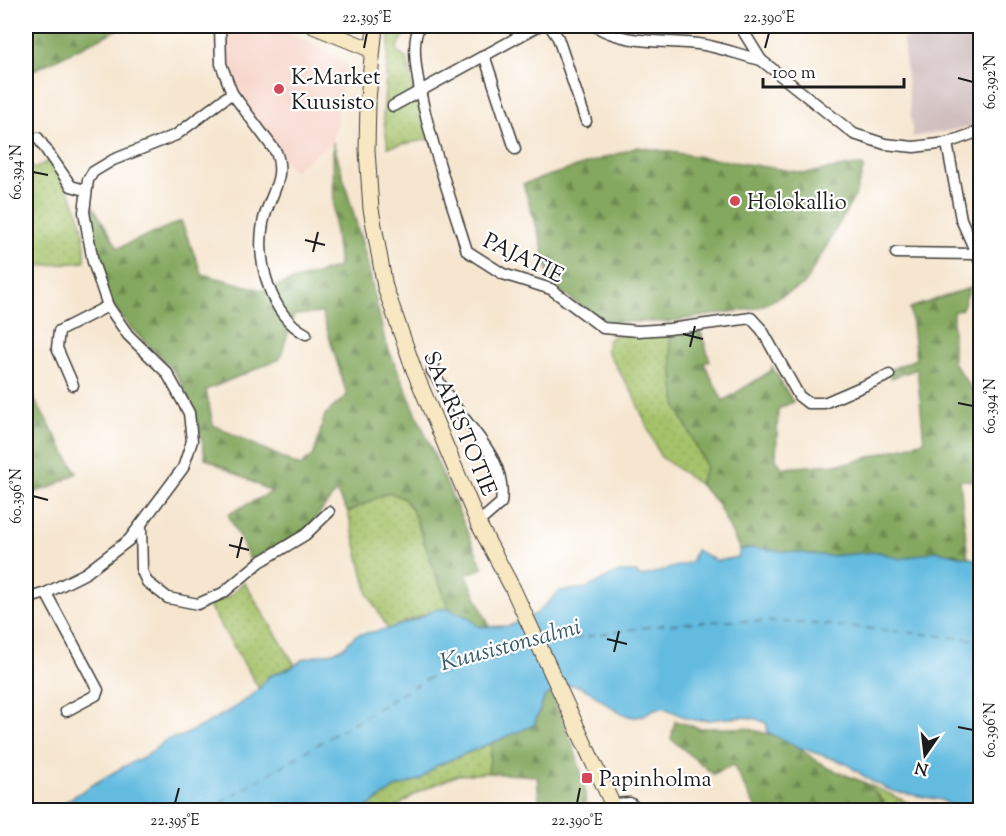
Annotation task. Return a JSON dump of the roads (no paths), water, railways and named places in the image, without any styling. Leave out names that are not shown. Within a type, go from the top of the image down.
[{"type":"main road","points":[[313,26],[372,50]]},
{"type":"main road","name":"SAARISTOTIE","points":[[375,26],[367,150],[371,209],[385,287],[414,370],[478,523],[513,589],[614,807]]},
{"type":"street","points":[[220,26],[222,64],[232,93],[276,152],[280,161],[280,177],[263,224],[265,267],[275,302],[294,326],[306,334]]},
{"type":"street","name":"PAJATIE","points":[[420,26],[414,42],[419,91],[467,251],[504,274],[551,289],[603,328],[614,330],[669,329],[751,318],[762,330],[799,396],[815,404],[889,375]]},
{"type":"street","points":[[393,106],[538,26]]},
{"type":"street","points":[[550,26],[558,38],[586,121]]},
{"type":"street","points":[[595,26],[608,34],[626,38],[711,46],[761,60]]},
{"type":"street","points":[[740,26],[761,60],[855,134],[899,146],[947,143],[981,131]]},
{"type":"street","points":[[484,55],[515,149]]},
{"type":"street","points":[[26,599],[46,593],[104,562],[141,527],[190,455],[192,428],[183,399],[167,373],[128,335],[108,306],[93,262],[84,212],[85,190],[93,172],[103,165],[176,135],[232,93]]},
{"type":"street","points":[[38,138],[70,186],[85,190]]},
{"type":"street","points":[[896,253],[979,258],[961,219],[947,143]]},
{"type":"street","points":[[73,385],[57,348],[59,331],[108,306]]},
{"type":"street","points":[[435,360],[432,371],[491,453],[498,470],[501,503],[478,523]]},
{"type":"street","points":[[141,527],[142,571],[147,582],[168,598],[198,604],[223,593],[260,562],[304,535],[329,512]]},
{"type":"street","points":[[46,593],[98,690],[96,695],[66,711]]},
{"type":"street","points":[[614,807],[630,803],[638,810]]},
{"type":"water","name":"Kuusistonsalmi","points":[[753,548],[829,556],[879,552],[900,559],[936,551],[980,560],[980,810],[961,810],[941,800],[892,791],[871,781],[845,763],[798,747],[767,732],[767,724],[759,720],[741,717],[694,720],[660,708],[635,717],[625,715],[590,692],[574,685],[563,687],[545,696],[534,725],[436,766],[421,779],[395,788],[363,810],[52,810],[147,755],[166,740],[182,736],[230,710],[253,694],[269,676],[291,668],[303,659],[344,647],[356,635],[388,629],[417,619],[436,609],[449,609],[469,618],[479,627],[509,626],[536,614],[560,591],[587,588],[619,572],[636,572],[641,577],[691,562],[696,550],[717,561],[738,557],[740,550]]},
{"type":"place","name":"K-Market Kuusisto","points":[[279,89]]},
{"type":"place","name":"Holokallio","points":[[735,201]]},
{"type":"place","name":"Papinholma","points":[[587,778]]}]
